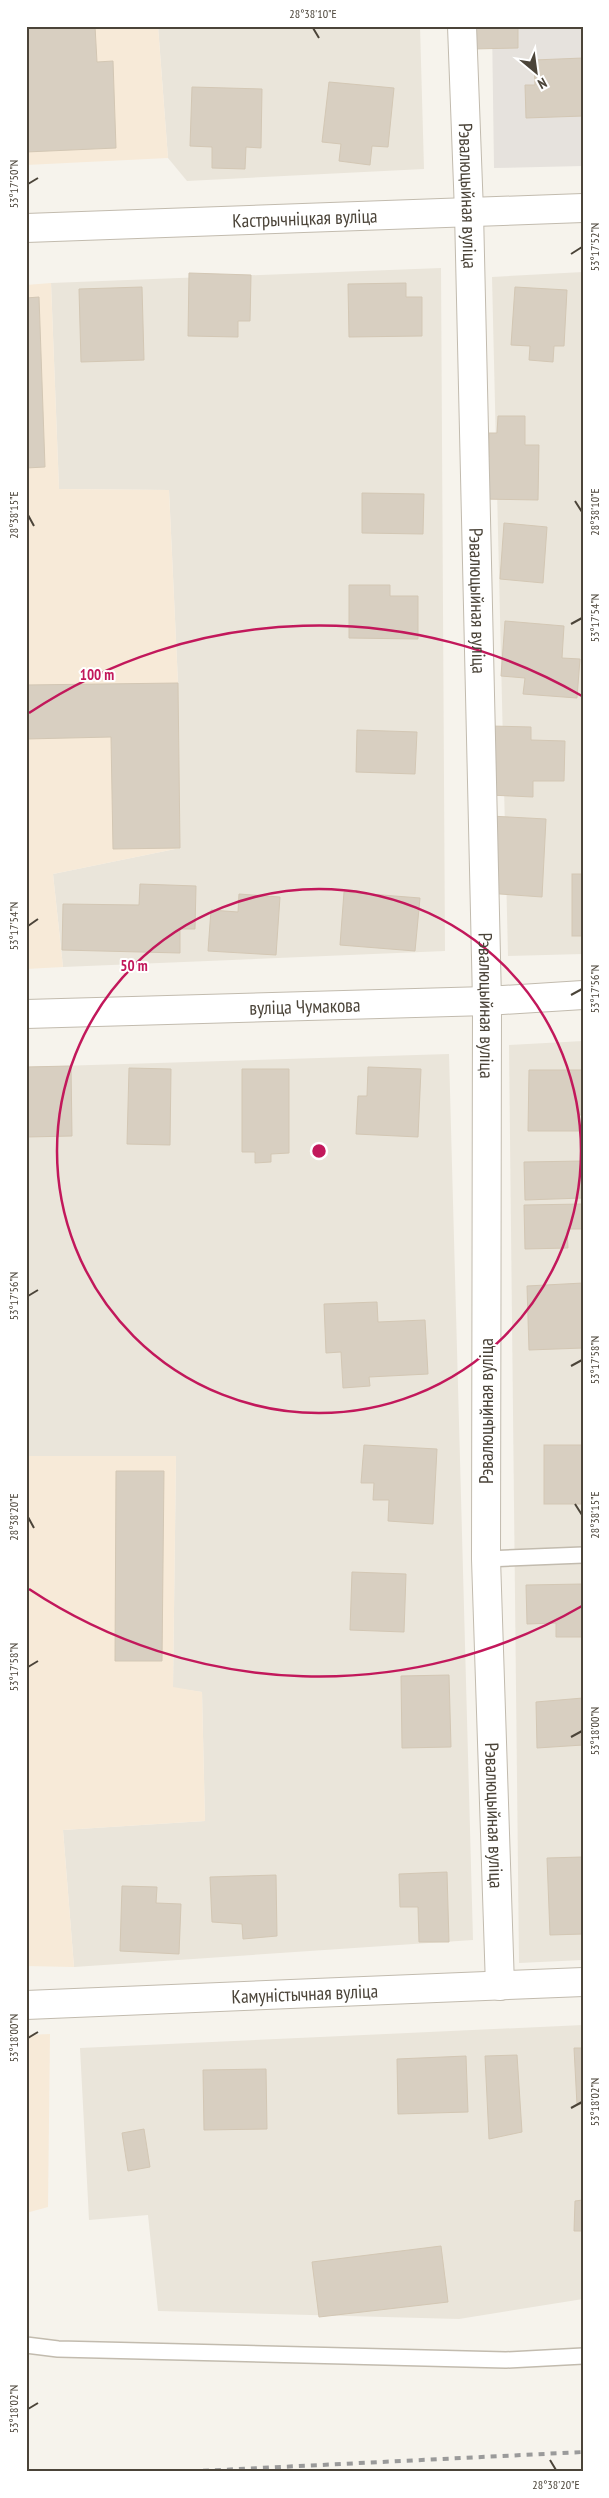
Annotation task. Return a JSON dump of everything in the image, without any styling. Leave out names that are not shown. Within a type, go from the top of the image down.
[{"type":"street","name":"Рэвалюцыйная вуліца","points":[[462,26],[469,212],[487,1001],[486,1558],[500,1986]]},
{"type":"street","name":"Кастрычніцкая вуліца","points":[[26,228],[583,208]]},
{"type":"street","name":"вуліца Чумакова","points":[[26,1014],[487,1001],[583,996]]},
{"type":"street","name":"Камуністычная вуліца","points":[[26,2005],[583,1982]]},
{"type":"lane","points":[[486,1558],[583,1555]]},
{"type":"lane","points":[[26,2345],[58,2348],[506,2360],[583,2356]]},
{"type":"shaded area","points":[[26,26],[158,26],[168,158],[26,165]]},
{"type":"shaded area","points":[[158,26],[420,26],[424,169],[187,181],[168,158]]},
{"type":"shaded area","points":[[492,26],[583,26],[583,166],[494,168]]},
{"type":"shaded area","points":[[441,268],[445,951],[63,967],[53,874],[180,848],[178,683],[169,490],[59,489],[51,283]]},
{"type":"shaded area","points":[[583,272],[583,954],[508,956],[492,277]]},
{"type":"shaded area","points":[[51,283],[59,489],[169,490],[178,683],[180,848],[53,874],[63,967],[26,969],[26,285]]},
{"type":"shaded area","points":[[583,1041],[583,1960],[519,1963],[509,1045]]},
{"type":"shaded area","points":[[449,1054],[473,1940],[74,1967],[63,1830],[205,1821],[202,1692],[173,1688],[176,1456],[26,1456],[26,1067]]},
{"type":"shaded area","points":[[26,1456],[176,1456],[173,1687],[202,1692],[205,1821],[63,1830],[74,1967],[26,1966]]},
{"type":"shaded area","points":[[583,2025],[583,2299],[459,2319],[158,2311],[148,2215],[89,2220],[80,2048]]},
{"type":"shaded area","points":[[50,2034],[48,2207],[26,2213],[26,2035]]},
{"type":"building","points":[[26,26],[95,26],[97,62],[113,61],[116,148],[26,152]]},
{"type":"building","points":[[472,26],[518,26],[518,48],[472,49]]},
{"type":"building","points":[[583,58],[583,116],[526,118],[525,85],[535,85],[534,60]]},
{"type":"building","points":[[329,82],[394,88],[388,147],[372,146],[370,165],[339,161],[341,144],[322,142]]},
{"type":"building","points":[[192,87],[262,89],[261,148],[246,147],[245,169],[212,168],[212,147],[190,146]]},
{"type":"building","points":[[189,273],[251,275],[250,321],[238,321],[238,337],[188,336]]},
{"type":"building","points":[[406,283],[406,297],[422,297],[422,336],[349,337],[348,284]]},
{"type":"building","points":[[142,287],[144,360],[81,362],[79,289]]},
{"type":"building","points":[[515,287],[567,290],[564,346],[554,346],[553,362],[529,360],[530,346],[511,345]]},
{"type":"building","points":[[39,297],[45,467],[26,468],[26,298]]},
{"type":"building","points":[[498,416],[525,416],[525,445],[539,445],[538,500],[482,499],[484,457],[489,457],[489,433],[497,433]]},
{"type":"building","points":[[362,493],[424,494],[423,534],[362,533]]},
{"type":"building","points":[[504,523],[547,527],[543,583],[500,579]]},
{"type":"building","points":[[349,585],[390,585],[390,596],[418,596],[418,639],[349,638]]},
{"type":"building","points":[[505,621],[564,626],[562,658],[580,659],[577,698],[523,694],[525,678],[501,676]]},
{"type":"building","points":[[178,683],[180,848],[113,849],[111,737],[26,739],[26,685]]},
{"type":"building","points":[[491,726],[531,727],[531,740],[565,741],[564,781],[533,781],[533,797],[489,795]]},
{"type":"building","points":[[357,730],[417,732],[415,774],[356,772]]},
{"type":"building","points":[[490,816],[546,819],[542,897],[486,893]]},
{"type":"building","points":[[572,874],[583,874],[583,936],[572,936]]},
{"type":"building","points":[[140,884],[196,886],[195,929],[180,929],[180,953],[62,950],[63,904],[139,905]]},
{"type":"building","points":[[344,892],[420,898],[415,951],[340,945]]},
{"type":"building","points":[[239,894],[280,897],[276,955],[208,951],[211,910],[238,912]]},
{"type":"building","points":[[71,1066],[72,1136],[26,1137],[26,1067]]},
{"type":"building","points":[[368,1067],[421,1069],[418,1137],[356,1134],[358,1096],[367,1096]]},
{"type":"building","points":[[129,1068],[171,1069],[170,1145],[127,1144]]},
{"type":"building","points":[[242,1069],[289,1069],[289,1153],[271,1154],[271,1162],[255,1163],[255,1152],[242,1152]]},
{"type":"building","points":[[529,1070],[583,1070],[583,1115],[579,1115],[579,1131],[528,1131]]},
{"type":"building","points":[[583,1161],[583,1198],[525,1200],[524,1162]]},
{"type":"building","points":[[583,1204],[583,1229],[567,1229],[568,1248],[525,1249],[524,1205]]},
{"type":"building","points":[[583,1283],[583,1348],[529,1350],[527,1286]]},
{"type":"building","points":[[377,1302],[378,1322],[425,1320],[428,1374],[369,1377],[370,1386],[343,1388],[341,1352],[326,1353],[324,1304]]},
{"type":"building","points":[[364,1445],[437,1449],[433,1524],[388,1521],[389,1500],[373,1500],[374,1483],[361,1483]]},
{"type":"building","points":[[544,1445],[583,1445],[583,1504],[544,1504]]},
{"type":"building","points":[[116,1471],[164,1471],[162,1661],[115,1661]]},
{"type":"building","points":[[352,1572],[406,1574],[404,1632],[350,1630]]},
{"type":"building","points":[[583,1584],[583,1637],[556,1637],[556,1623],[527,1624],[526,1585]]},
{"type":"building","points":[[449,1675],[451,1747],[402,1748],[401,1676]]},
{"type":"building","points":[[583,1698],[583,1745],[537,1748],[536,1702]]},
{"type":"building","points":[[583,1857],[583,1934],[550,1935],[547,1858]]},
{"type":"building","points":[[447,1872],[449,1942],[419,1942],[418,1907],[400,1907],[399,1874]]},
{"type":"building","points":[[276,1875],[277,1936],[243,1939],[242,1924],[212,1922],[210,1877]]},
{"type":"building","points":[[122,1886],[157,1887],[156,1903],[181,1904],[179,1954],[120,1951]]},
{"type":"building","points":[[574,2048],[583,2048],[583,2104],[577,2105]]},
{"type":"building","points":[[517,2055],[522,2132],[489,2139],[485,2056]]},
{"type":"building","points":[[466,2056],[468,2112],[398,2114],[397,2059]]},
{"type":"building","points":[[266,2069],[267,2129],[204,2130],[203,2070]]},
{"type":"building","points":[[144,2129],[150,2167],[128,2171],[122,2133]]},
{"type":"building","points":[[583,2200],[583,2231],[574,2231],[575,2201]]},
{"type":"building","points":[[441,2246],[448,2302],[319,2317],[312,2262]]},
{"type":"railway","points":[[179,2472],[583,2452]]}]
